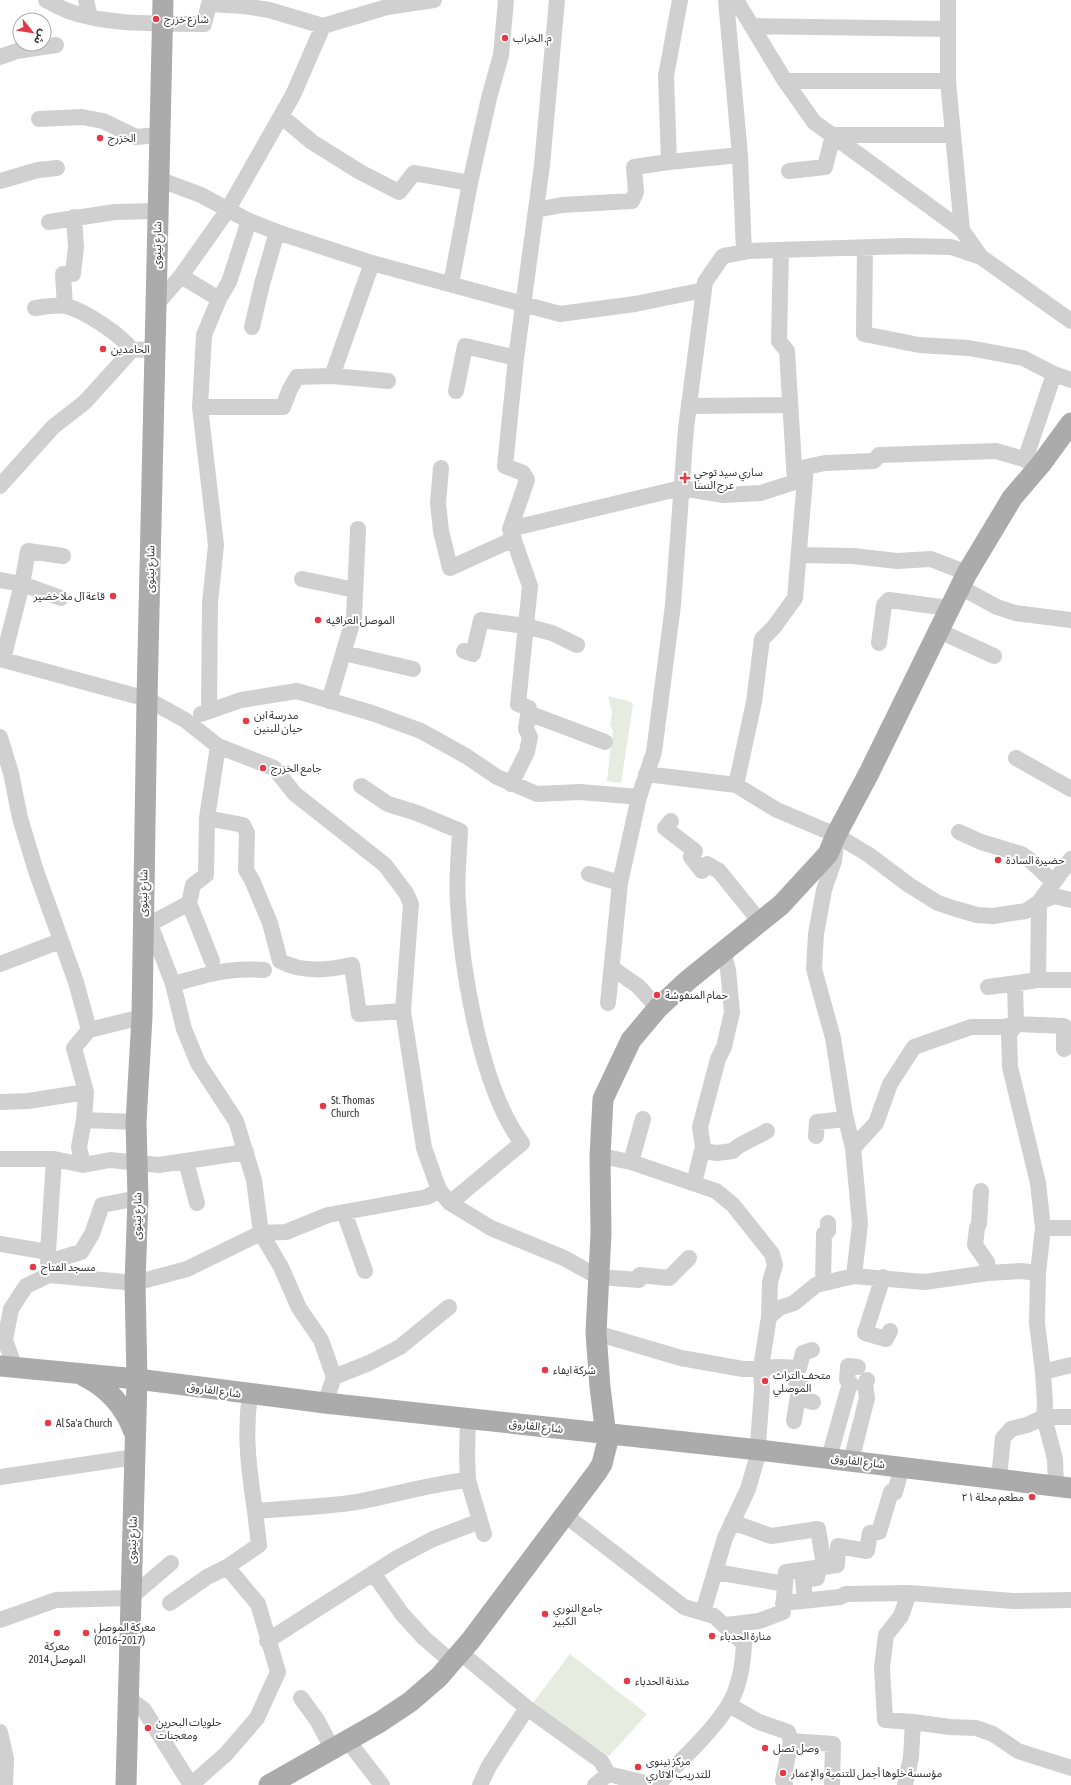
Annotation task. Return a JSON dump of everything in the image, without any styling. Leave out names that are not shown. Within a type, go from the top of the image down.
[{"type":"main road","name":"شارع نينوى","points":[[126,1785],[137,1380],[136,1283],[138,1164],[136,1122],[146,922],[147,699],[163,0]]},
{"type":"main road","points":[[269,1785],[341,1745],[410,1702],[457,1658],[602,1464],[608,1444],[608,1434],[600,1387],[596,1333],[598,1277],[602,1233],[600,1156],[603,1099],[631,1040],[658,1008],[723,951],[761,923],[782,905],[828,854],[836,835],[882,746],[948,608],[963,580],[1033,462],[1071,423]]},
{"type":"main road","name":"شارع الفاروق","points":[[7,1367],[137,1380],[325,1403],[759,1450],[1064,1487]]},
{"type":"main road","points":[[82,1374],[102,1386],[120,1404],[135,1436]]},
{"type":"street","points":[[46,0],[68,11],[90,17],[128,22],[204,24],[209,2],[244,6],[269,5],[323,26],[387,6],[434,0]]},
{"type":"street","points":[[86,0],[90,17]]},
{"type":"street","points":[[451,284],[470,183],[489,98],[501,55],[506,0]]},
{"type":"street","points":[[511,784],[527,752],[530,737],[526,729],[529,708],[518,704],[530,586],[512,534],[527,480],[523,473],[505,466],[516,358],[543,158],[558,0]]},
{"type":"street","points":[[669,162],[666,76],[680,0]]},
{"type":"street","points":[[726,0],[740,155],[744,252]]},
{"type":"street","points":[[736,0],[785,81],[814,122],[962,230],[981,258]]},
{"type":"street","points":[[948,0],[948,81],[962,230]]},
{"type":"street","points":[[156,305],[181,276],[227,211],[293,95],[323,26]]},
{"type":"street","points":[[752,26],[947,29]]},
{"type":"street","points":[[0,57],[17,51],[56,45]]},
{"type":"street","points":[[785,81],[948,81]]},
{"type":"street","points":[[39,119],[82,116],[103,121],[136,137],[159,135]]},
{"type":"street","points":[[281,116],[312,142],[360,172],[398,192],[414,173],[470,183]]},
{"type":"street","points":[[833,135],[953,135]]},
{"type":"street","points":[[789,171],[824,167],[833,135]]},
{"type":"street","points":[[536,210],[562,205],[632,201],[636,192],[634,167],[740,155]]},
{"type":"street","points":[[0,181],[38,170],[57,168]]},
{"type":"street","points":[[158,179],[201,195],[227,211],[277,232],[372,262],[560,314],[635,304],[704,290]]},
{"type":"street","points":[[49,222],[114,212],[158,211]]},
{"type":"street","points":[[65,306],[63,274],[73,274],[75,266],[74,217]]},
{"type":"street","points":[[209,712],[210,603],[216,545],[200,407],[204,335],[219,299],[229,282],[248,221]]},
{"type":"street","points":[[252,327],[262,284],[277,232]]},
{"type":"street","points":[[865,247],[864,334],[919,345],[969,348],[1023,358],[1054,374],[1071,380]]},
{"type":"street","points":[[608,1003],[620,883],[639,797],[654,752],[673,605],[681,488],[689,406],[705,282],[723,256],[744,252],[865,247],[951,247],[981,258],[1071,322]]},
{"type":"street","points":[[781,250],[779,341],[787,351],[795,482]]},
{"type":"street","points":[[332,376],[372,262]]},
{"type":"street","points":[[181,276],[219,299]]},
{"type":"street","points":[[35,308],[65,306],[102,324],[128,344],[132,350]]},
{"type":"street","points":[[456,391],[465,346],[516,358]]},
{"type":"street","points":[[0,486],[53,427],[85,402],[132,350],[155,349]]},
{"type":"street","points":[[441,468],[438,502],[441,531],[450,568],[512,534],[681,488],[724,495],[761,493],[795,482],[806,467],[826,463],[874,461],[879,455],[996,451],[1033,462],[1054,374]]},
{"type":"street","points":[[200,407],[284,407],[290,388],[297,377],[332,376],[388,381]]},
{"type":"street","points":[[689,406],[790,405]]},
{"type":"street","points":[[736,785],[754,702],[762,639],[774,627],[795,598],[806,467]]},
{"type":"street","points":[[329,701],[354,617],[358,529]]},
{"type":"street","points":[[64,556],[28,551],[22,584],[2,659],[147,699],[185,720],[218,746],[274,768],[295,794],[384,865],[406,893],[411,904],[403,1011],[424,1148],[439,1190],[450,1203],[502,1234],[564,1258],[598,1277],[639,1280],[640,1275],[669,1278],[689,1258]]},
{"type":"street","points":[[799,555],[853,556],[897,562],[931,559],[963,580],[997,607],[1015,613],[1071,620]]},
{"type":"street","points":[[302,579],[355,590]]},
{"type":"street","points":[[0,580],[22,584],[62,598]]},
{"type":"street","points":[[879,643],[884,605],[889,600],[948,608]]},
{"type":"street","points":[[464,651],[474,654],[481,620],[526,626],[552,633],[577,645]]},
{"type":"street","points":[[938,630],[994,656]]},
{"type":"street","points":[[344,653],[413,669]]},
{"type":"street","points":[[185,720],[241,700],[298,691],[420,731],[466,756],[497,777],[537,794],[580,792],[639,797]]},
{"type":"street","points":[[528,713],[605,742]]},
{"type":"street","points":[[0,737],[5,774],[60,941],[76,982],[89,1030]]},
{"type":"street","points":[[212,961],[190,903],[193,885],[206,875],[207,818],[218,746]]},
{"type":"street","points":[[1016,758],[1071,789]]},
{"type":"street","points":[[646,774],[736,785],[777,810],[836,835],[869,855],[908,885],[938,903],[956,909],[977,915],[993,916],[1026,911],[1039,902],[1054,896],[1071,900]]},
{"type":"street","points":[[362,786],[388,804],[417,813],[460,831],[458,903],[463,954],[475,1024],[501,1106],[512,1129],[522,1143],[450,1203]]},
{"type":"street","points":[[207,818],[243,825],[247,834],[246,870],[252,880],[270,923],[280,961],[302,968],[326,970],[352,965],[359,1014],[403,1011]]},
{"type":"street","points":[[671,821],[666,828],[695,851],[691,857],[702,871],[707,864],[719,871],[761,923]]},
{"type":"street","points":[[958,832],[981,842],[1021,854],[1030,860],[1053,882]]},
{"type":"street","points":[[836,835],[834,861],[824,890],[816,934],[814,969],[833,1038],[846,1120],[853,1148],[860,1224],[854,1276]]},
{"type":"street","points":[[1038,980],[1039,902],[1071,859]]},
{"type":"street","points":[[589,874],[620,883]]},
{"type":"street","points":[[190,903],[146,922],[173,984],[184,1029],[198,1063],[236,1121],[254,1180],[261,1233],[281,1267],[299,1308],[321,1340],[334,1377],[325,1403]]},
{"type":"street","points":[[0,964],[60,941]]},
{"type":"street","points":[[694,1183],[702,1151],[700,1127],[718,1059],[724,1047],[732,1012],[728,970],[723,951]]},
{"type":"street","points":[[173,984],[214,972],[240,968],[264,970]]},
{"type":"street","points":[[612,968],[638,986],[658,1008]]},
{"type":"street","points":[[988,987],[1038,980],[1071,980]]},
{"type":"street","points":[[1015,983],[1016,1024],[1009,1034],[1010,1067],[1038,1183],[1043,1228],[1038,1273],[1036,1323],[1043,1372],[1045,1404],[1044,1417],[1064,1487]]},
{"type":"street","points":[[83,1165],[79,1147],[84,1120],[86,1092],[74,1048],[89,1030],[142,1017]]},
{"type":"street","points":[[853,1148],[876,1123],[890,1084],[914,1047],[971,1027],[1003,1027],[1016,1024],[1064,1026],[1064,1049]]},
{"type":"street","points":[[0,1102],[28,1101],[86,1092]]},
{"type":"street","points":[[631,1162],[643,1119]]},
{"type":"street","points":[[84,1120],[136,1122]]},
{"type":"street","points":[[816,1136],[816,1122],[846,1120]]},
{"type":"street","points":[[702,1151],[717,1153],[733,1151],[736,1146],[749,1142],[767,1131]]},
{"type":"street","points":[[0,1159],[54,1159],[83,1165],[110,1160],[159,1165],[246,1152]]},
{"type":"street","points":[[600,1156],[631,1162],[716,1191],[733,1205],[772,1254],[775,1265],[770,1282],[769,1316],[761,1368],[762,1390],[759,1450],[748,1489],[725,1538],[703,1612]]},
{"type":"street","points":[[48,1263],[54,1159]]},
{"type":"street","points":[[186,1162],[197,1203]]},
{"type":"street","points":[[0,1244],[48,1263],[136,1283],[187,1269],[261,1233],[286,1232],[328,1215],[426,1197],[439,1190]]},
{"type":"street","points":[[981,1191],[979,1224],[977,1228],[975,1245],[987,1262],[988,1274]]},
{"type":"street","points":[[7,1367],[5,1340],[11,1309],[26,1286],[48,1263],[81,1252],[92,1234],[102,1205],[138,1198]]},
{"type":"street","points":[[344,1212],[365,1271]]},
{"type":"street","points":[[823,1283],[824,1234],[828,1231],[828,1223]]},
{"type":"street","points":[[1043,1228],[1071,1228]]},
{"type":"street","points":[[769,1316],[778,1308],[794,1303],[816,1285],[854,1276],[883,1277],[924,1282],[1021,1271],[1038,1273]]},
{"type":"street","points":[[883,1277],[865,1333],[886,1339],[890,1331]]},
{"type":"street","points":[[334,1377],[369,1363],[400,1347],[449,1307]]},
{"type":"street","points":[[596,1333],[681,1358],[742,1369],[798,1368]]},
{"type":"street","points":[[794,1420],[800,1383],[795,1380],[798,1368],[802,1354],[812,1350]]},
{"type":"street","points":[[1043,1372],[1071,1365]]},
{"type":"street","points":[[829,1458],[836,1427],[848,1390],[851,1388],[852,1384],[847,1380],[848,1366],[858,1367]]},
{"type":"street","points":[[851,1461],[867,1398],[865,1384],[867,1380]]},
{"type":"street","points":[[170,1603],[207,1577],[227,1567],[259,1545],[246,1441],[246,1421],[250,1394]]},
{"type":"street","points":[[798,1398],[814,1402]]},
{"type":"street","points":[[999,1478],[1003,1438],[1011,1429],[1026,1425],[1044,1417],[1071,1418]]},
{"type":"street","points":[[267,1641],[397,1558],[433,1539],[482,1527],[468,1480],[468,1419]]},
{"type":"street","points":[[0,1477],[135,1457]]},
{"type":"street","points":[[726,1626],[759,1621],[783,1612],[786,1572],[837,1565],[838,1546],[867,1551],[870,1533],[879,1532],[891,1492],[895,1492],[902,1467]]},
{"type":"street","points":[[255,1511],[355,1502],[393,1495],[442,1483],[468,1480]]},
{"type":"street","points":[[373,1573],[402,1614],[424,1638],[457,1658],[601,1761],[608,1774],[650,1784],[664,1779],[729,1705],[736,1690],[743,1660],[744,1644],[714,1616],[684,1607],[565,1515]]},
{"type":"street","points":[[732,1522],[771,1536],[818,1529],[821,1567],[817,1578],[803,1580],[805,1600]]},
{"type":"street","points":[[0,1620],[56,1600],[130,1598],[171,1563]]},
{"type":"street","points":[[128,1698],[144,1710],[191,1785],[226,1754],[257,1718],[278,1672],[267,1641],[258,1604],[227,1567]]},
{"type":"street","points":[[716,1572],[785,1584]]},
{"type":"street","points":[[783,1603],[840,1597],[846,1594],[909,1593],[1013,1601],[1071,1600]]},
{"type":"street","points":[[909,1593],[901,1616],[886,1634],[882,1667],[885,1720],[950,1727],[976,1728],[993,1734],[1018,1751],[1071,1768]]},
{"type":"street","points":[[301,1698],[317,1720],[382,1785]]},
{"type":"street","points":[[729,1705],[764,1724],[788,1732],[790,1741],[783,1780],[785,1785]]},
{"type":"street","points":[[480,1785],[489,1766],[527,1708]]},
{"type":"street","points":[[905,1785],[911,1757],[913,1722]]},
{"type":"street","points":[[0,1732],[6,1759],[5,1785]]},
{"type":"street","points":[[790,1741],[833,1744],[832,1785]]},
{"type":"street","points":[[594,1785],[608,1774]]},
{"type":"shaded area","points":[[608,696],[631,702],[633,705],[621,783],[607,781],[613,731],[610,725],[612,713]]},
{"type":"shaded area","points":[[570,1654],[647,1714],[609,1756],[532,1704]]},
{"type":"place","name":"شارع خزرج","points":[[156,19]]},
{"type":"place","name":"م. الخراب","points":[[505,38]]},
{"type":"place","name":"الخزرج","points":[[100,138]]},
{"type":"place","name":"الحامدين","points":[[103,349]]},
{"type":"place","name":"ساري سيد توحي عرج النسا","points":[[685,478]]},
{"type":"place","name":"قاعة آل ملا خضير","points":[[113,596]]},
{"type":"place","name":"الموصل العراقيه","points":[[318,620]]},
{"type":"place","name":"مدرسة ابن حيان للبنين","points":[[246,721]]},
{"type":"place","name":"جامع الخزرج","points":[[263,768]]},
{"type":"place","name":"حضيرة السادة","points":[[998,860]]},
{"type":"place","name":"حمام المنفوشة","points":[[657,995]]},
{"type":"place","name":"St. Thomas Church","points":[[323,1106]]},
{"type":"place","name":"مسجد الفتاح","points":[[33,1267]]},
{"type":"place","name":"شركة ايفاء","points":[[545,1370]]},
{"type":"place","name":"متحف التراث الموصلي","points":[[765,1381]]},
{"type":"place","name":"Al Sa'a Church","points":[[48,1423]]},
{"type":"place","name":"مطعم محلة ٢١","points":[[1032,1497]]},
{"type":"place","name":"جامع النوري الكبير","points":[[545,1614]]},
{"type":"place","name":"معركة الموصل 2014","points":[[57,1633]]},
{"type":"place","name":"معركة الموصل (2016–2017)","points":[[86,1633]]},
{"type":"place","name":"منارة الحدباء","points":[[712,1636]]},
{"type":"place","name":"مئذنة الحدباء","points":[[627,1681]]},
{"type":"place","name":"حلويات البحرين ومعجنات","points":[[148,1728]]},
{"type":"place","name":"وصل تصل","points":[[765,1748]]},
{"type":"place","name":"مركز نينوى للتدريب الاثاري","points":[[638,1767]]},
{"type":"place","name":"مؤسسة خلوها أجمل للتنمية والإعمار","points":[[783,1773]]}]
